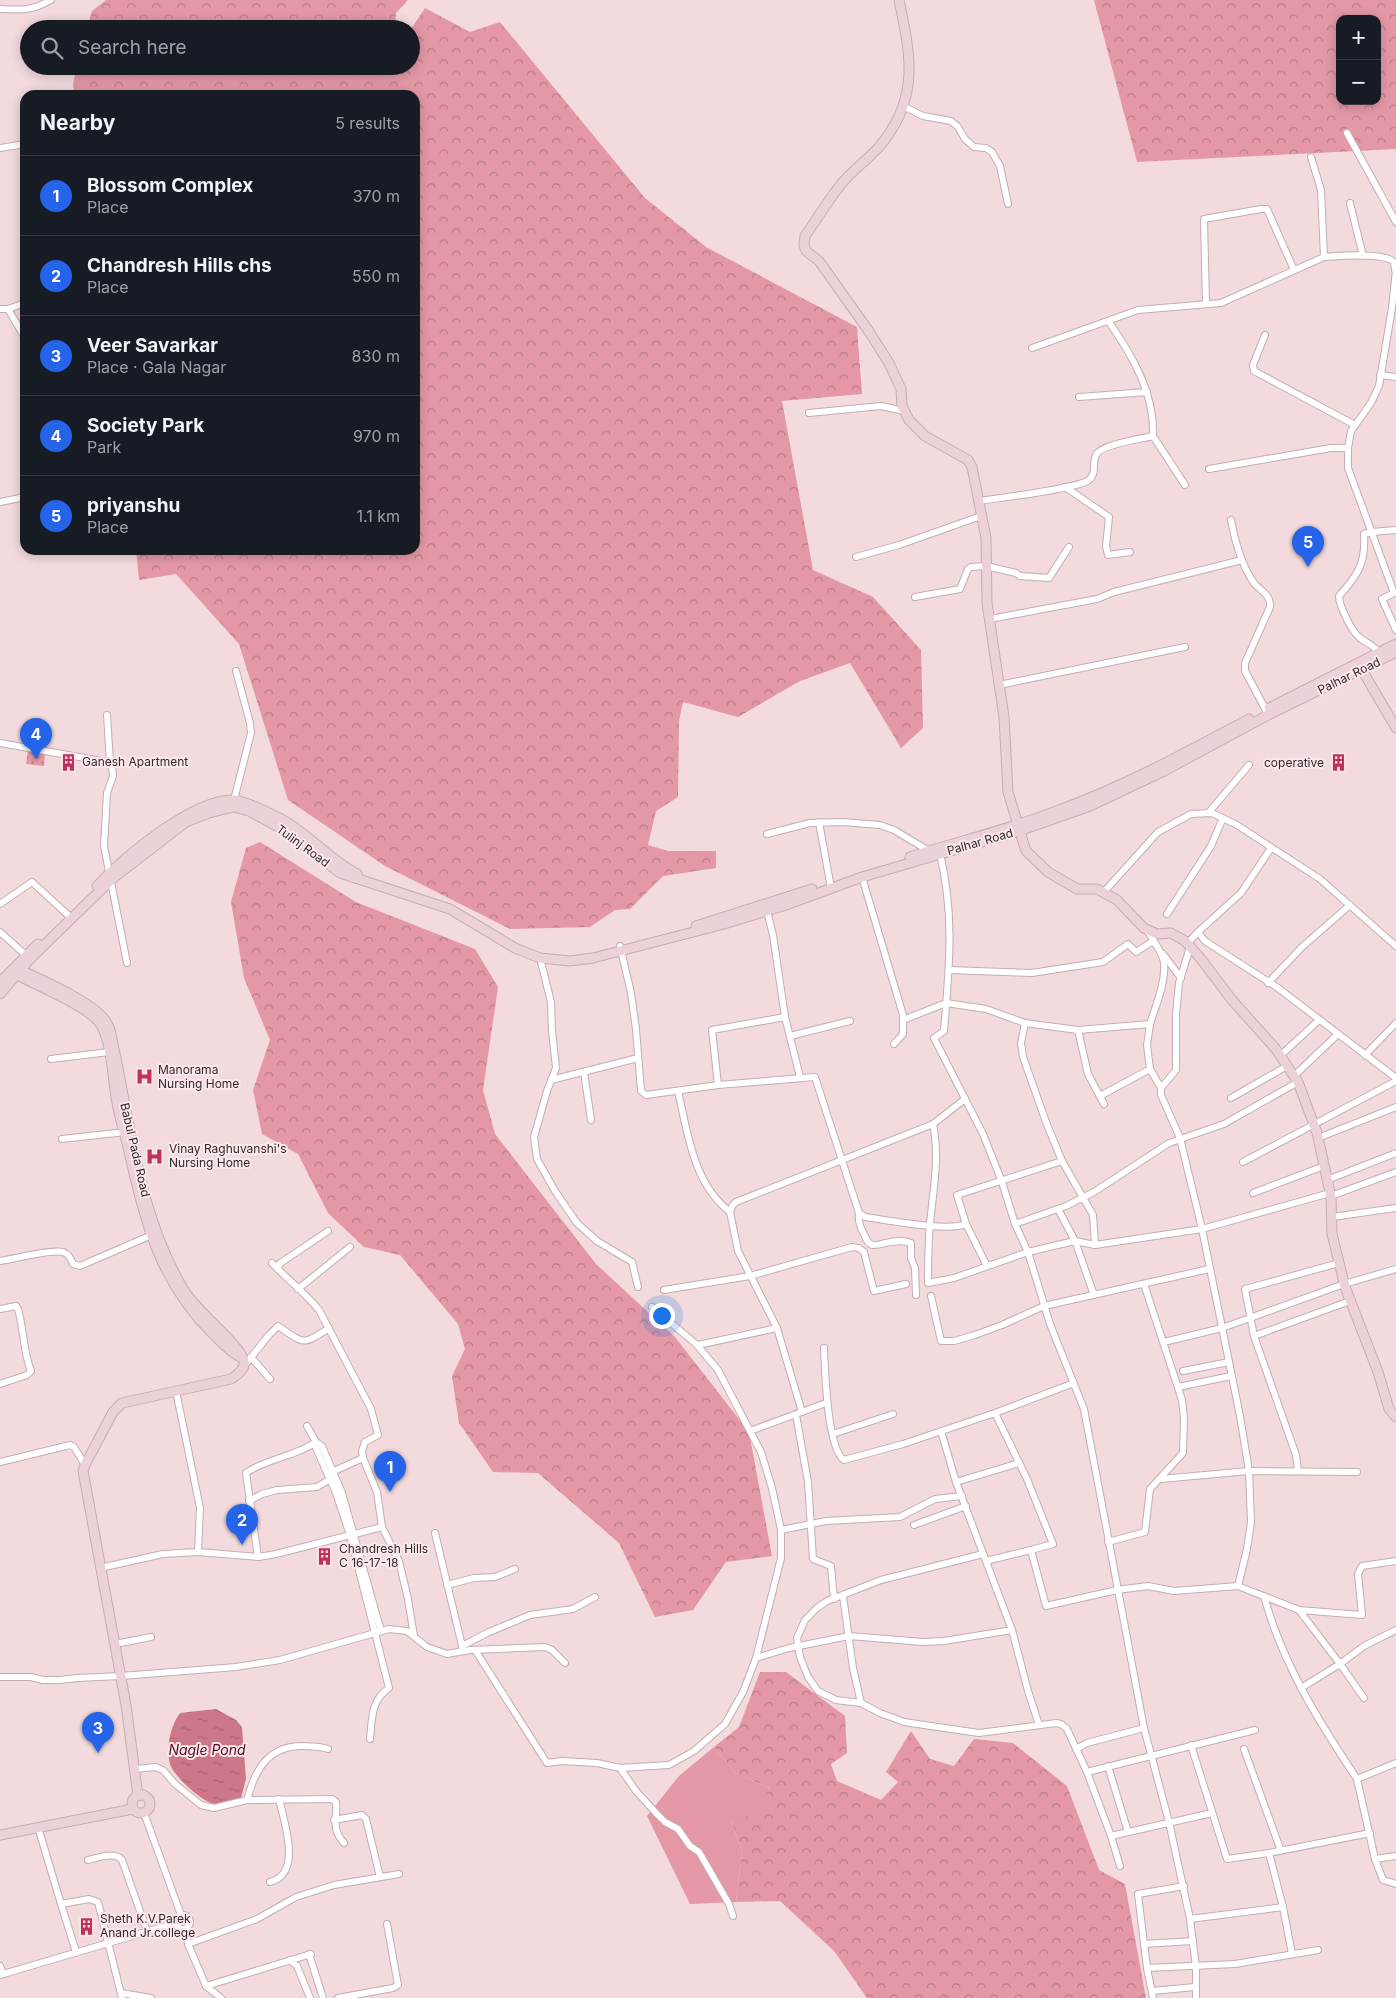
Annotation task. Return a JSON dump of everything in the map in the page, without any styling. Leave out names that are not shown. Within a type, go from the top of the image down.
[{"type":"street","points":[[0,10],[30,10],[42,6],[51,0]]},
{"type":"street","points":[[899,0],[910,74],[904,106],[889,135],[842,183],[805,236],[804,245],[806,251],[819,261],[889,363],[901,389],[902,406],[909,420],[925,436],[968,460],[972,467],[986,538],[990,619],[1004,717],[1008,792],[1026,851],[1048,872],[1077,889],[1098,889],[1117,900],[1147,930],[1164,961],[1158,998],[1146,1045],[1150,1069],[1161,1088],[1161,1095],[1180,1138],[1202,1229],[1249,1471],[1251,1522],[1238,1586]]},
{"type":"street","points":[[904,106],[923,116],[951,121],[958,127],[965,139],[974,146],[986,148],[992,152],[1000,166],[1008,204]]},
{"type":"street","points":[[1347,133],[1396,222]]},
{"type":"street","points":[[0,148],[20,145]]},
{"type":"street","points":[[1311,157],[1322,190],[1324,257]]},
{"type":"street","points":[[1350,203],[1363,256]]},
{"type":"street","points":[[1206,304],[1204,219],[1260,209],[1267,210],[1294,270]]},
{"type":"street","points":[[1032,348],[1109,322],[1138,310],[1221,303],[1324,257],[1363,256],[1391,259],[1396,270],[1394,308],[1379,386],[1371,402],[1351,431],[1348,448],[1348,468],[1394,593],[1382,599],[1396,630]]},
{"type":"street","points":[[0,309],[8,309],[20,305]]},
{"type":"street","points":[[8,309],[20,329]]},
{"type":"street","points":[[1109,322],[1132,359],[1147,392],[1154,428],[1153,436],[1185,486]]},
{"type":"street","points":[[1265,335],[1253,366],[1254,371],[1355,425]]},
{"type":"street","points":[[1380,375],[1396,377]]},
{"type":"street","points":[[1079,397],[1147,392]]},
{"type":"street","points":[[809,413],[881,406],[904,411]]},
{"type":"street","points":[[979,501],[1065,487],[1089,481],[1093,475],[1096,455],[1103,448],[1153,436]]},
{"type":"street","points":[[1209,469],[1331,448],[1348,448]]},
{"type":"street","points":[[1065,487],[1109,517],[1106,546],[1108,555],[1130,552]]},
{"type":"street","points":[[0,502],[20,498]]},
{"type":"street","points":[[856,557],[899,545],[981,516]]},
{"type":"street","points":[[1232,520],[1234,536],[1242,560],[1254,584],[1267,594],[1270,601],[1270,607],[1245,663],[1245,671],[1267,713]]},
{"type":"street","points":[[1380,653],[1375,646],[1359,638],[1339,605],[1339,596],[1358,574],[1365,547],[1364,534],[1396,530]]},
{"type":"street","points":[[914,597],[960,589],[971,567],[986,566],[1016,572],[1020,576],[1049,578],[1069,547]]},
{"type":"street","points":[[990,619],[1097,598],[1242,560]]},
{"type":"street","name":"Palhar Road","points":[[1267,713],[1396,644]]},
{"type":"street","points":[[999,685],[1186,647]]},
{"type":"street","name":"Palhar Road","points":[[621,949],[940,854],[1018,828],[1119,785],[1267,713],[1362,670],[1396,652]]},
{"type":"street","points":[[1362,670],[1396,728]]},
{"type":"street","points":[[1,986],[68,916],[111,876],[186,822],[233,804],[251,734],[250,723],[236,671]]},
{"type":"street","points":[[108,715],[110,763],[113,776],[107,793],[104,841],[127,963]]},
{"type":"street","points":[[0,743],[110,763]]},
{"type":"street","points":[[1209,812],[1249,765]]},
{"type":"street","name":"Tulinj Road","points":[[233,804],[284,830],[340,873],[450,909],[515,948],[541,956]]},
{"type":"street","points":[[1104,893],[1158,832],[1191,814],[1209,812],[1237,825],[1320,879],[1396,946]]},
{"type":"street","points":[[1166,914],[1211,846],[1223,818]]},
{"type":"street","points":[[767,834],[802,824],[819,822],[880,824],[894,830],[928,851]]},
{"type":"street","points":[[819,822],[831,885]]},
{"type":"street","name":"Palhar Road","points":[[541,956],[570,961],[724,924],[767,911],[831,885],[928,851],[1018,828]]},
{"type":"street","points":[[1161,1088],[1176,1070],[1176,1015],[1188,945],[1198,932],[1241,893],[1270,848]]},
{"type":"street","points":[[940,854],[947,884],[951,928],[944,1031],[934,1038],[983,1134],[1002,1182],[1015,1224],[1028,1252],[1044,1306],[1084,1409],[1149,1755],[1169,1822],[1184,1886],[1196,1967],[1196,1998]]},
{"type":"street","points":[[28,957],[111,876]]},
{"type":"street","points":[[862,877],[903,1020],[903,1034],[894,1044]]},
{"type":"street","points":[[0,904],[32,882],[68,916]]},
{"type":"street","points":[[1268,983],[1302,947],[1350,905]]},
{"type":"street","points":[[767,911],[773,935],[785,1017],[800,1077]]},
{"type":"street","points":[[1147,930],[1157,934],[1170,934],[1188,945],[1201,958],[1232,1000],[1280,1056],[1296,1079],[1318,1138],[1330,1195],[1332,1234],[1344,1284],[1378,1372],[1389,1409],[1396,1417]]},
{"type":"street","points":[[0,932],[28,957]]},
{"type":"street","points":[[1198,932],[1205,941],[1278,988],[1396,1079],[1243,1162]]},
{"type":"street","points":[[949,970],[1032,973],[1103,962],[1128,944],[1136,952],[1153,941]]},
{"type":"street","points":[[1153,941],[1181,978]]},
{"type":"street","points":[[621,949],[630,993],[641,1091],[643,1094],[718,1085],[815,1077],[859,1212],[859,1225],[871,1245],[876,1246],[890,1240],[911,1243],[911,1258],[915,1268],[916,1295]]},
{"type":"street","points":[[541,956],[551,1002],[556,1068],[534,1136],[537,1158],[555,1191],[577,1223],[597,1241],[632,1262],[638,1287]]},
{"type":"street","name":"Babul Pada Road","points":[[16,971],[94,1017],[100,1024],[104,1032],[124,1104],[154,1234]]},
{"type":"street","name":"Babul Pada Road","points":[[16,971],[77,999],[98,1012],[106,1020],[110,1030],[125,1132],[139,1196],[154,1234],[181,1297],[207,1328],[233,1354],[246,1360]]},
{"type":"street","points":[[903,1020],[946,1004],[986,1010],[1025,1023],[1078,1030],[1150,1024]]},
{"type":"street","points":[[718,1085],[712,1030],[785,1017]]},
{"type":"street","points":[[1280,1056],[1319,1020]]},
{"type":"street","points":[[790,1036],[850,1021]]},
{"type":"street","points":[[1025,1023],[1021,1042],[1023,1057],[1062,1161],[1093,1215],[1095,1245]]},
{"type":"street","points":[[1365,1055],[1396,1023]]},
{"type":"street","points":[[1078,1030],[1088,1074],[1104,1104]]},
{"type":"street","points":[[1015,1224],[1058,1209],[1084,1197],[1180,1138],[1195,1135],[1224,1124],[1296,1079],[1338,1034]]},
{"type":"street","points":[[51,1059],[109,1052]]},
{"type":"street","points":[[551,1080],[638,1058]]},
{"type":"street","points":[[1231,1098],[1287,1066]]},
{"type":"street","points":[[1390,1073],[1396,1066]]},
{"type":"street","points":[[1100,1096],[1150,1069]]},
{"type":"street","points":[[584,1072],[592,1120]]},
{"type":"street","points":[[678,1091],[694,1160],[711,1193],[730,1212]]},
{"type":"street","points":[[834,1599],[831,1566],[813,1560],[808,1482],[799,1413],[777,1328],[738,1251],[730,1212],[736,1202],[933,1124],[965,1099]]},
{"type":"street","points":[[1318,1138],[1396,1107]]},
{"type":"street","points":[[933,1124],[937,1142],[937,1162],[930,1225],[928,1282],[954,1278],[1028,1252],[1075,1241],[1095,1245],[1202,1229],[1330,1195],[1396,1172]]},
{"type":"street","points":[[62,1139],[125,1132]]},
{"type":"street","points":[[1327,1180],[1396,1154]]},
{"type":"street","points":[[987,1266],[966,1224],[957,1195],[1062,1161]]},
{"type":"street","points":[[1253,1193],[1324,1166]]},
{"type":"street","points":[[1332,1217],[1396,1208]]},
{"type":"street","points":[[1058,1209],[1075,1241],[1094,1295]]},
{"type":"street","points":[[859,1212],[865,1217],[930,1225],[954,1227],[966,1224]]},
{"type":"street","points":[[278,1269],[279,1264],[328,1231]]},
{"type":"street","points":[[0,1262],[64,1252],[69,1256],[73,1264],[80,1266],[154,1234]]},
{"type":"street","points":[[298,1289],[350,1247]]},
{"type":"street","points":[[664,1290],[750,1276],[852,1247],[859,1248],[864,1252],[874,1291],[906,1284]]},
{"type":"street","points":[[272,1263],[319,1310],[371,1409],[378,1434],[364,1442],[363,1458],[377,1492],[382,1527],[399,1561],[414,1636]]},
{"type":"street","points":[[1298,1471],[1296,1455],[1254,1336],[1249,1318],[1245,1289],[1339,1263]]},
{"type":"street","points":[[931,1296],[941,1340],[954,1341],[1002,1326],[1044,1306],[1209,1269]]},
{"type":"street","points":[[1164,1342],[1222,1328],[1344,1284],[1396,1269]]},
{"type":"street","points":[[1108,1542],[1145,1532],[1150,1489],[1183,1453],[1184,1418],[1178,1387],[1144,1284]]},
{"type":"street","points":[[1254,1336],[1350,1301]]},
{"type":"street","points":[[0,1309],[12,1306],[16,1306],[18,1309],[23,1327],[25,1357],[31,1371],[27,1375],[0,1384]]},
{"type":"street","points":[[474,1650],[547,1763],[562,1760],[597,1763],[620,1768],[669,1765],[694,1751],[726,1724],[756,1658],[781,1558],[781,1530],[772,1488],[761,1452],[718,1370],[698,1345],[652,1307]]},
{"type":"street","points":[[133,1809],[132,1803],[138,1796],[135,1769],[121,1676],[83,1471],[85,1465],[117,1407],[122,1403],[231,1378],[241,1371],[246,1360],[278,1326],[298,1340],[306,1341],[328,1328]]},
{"type":"street","points":[[698,1345],[777,1328]]},
{"type":"street","points":[[824,1348],[826,1403],[840,1457],[844,1460],[903,1444],[1074,1383]]},
{"type":"street","points":[[246,1360],[270,1379]]},
{"type":"street","points":[[1183,1371],[1228,1362]]},
{"type":"street","points":[[1178,1387],[1232,1376]]},
{"type":"street","points":[[176,1391],[186,1431],[200,1508],[198,1552]]},
{"type":"street","points":[[750,1431],[826,1403]]},
{"type":"street","points":[[993,1413],[1028,1479],[1053,1544],[881,1580],[817,1608],[806,1620],[797,1638],[798,1646],[808,1677],[818,1690],[836,1700],[861,1703],[904,1722],[980,1733],[1061,1724],[1067,1729],[1087,1772],[1120,1866]]},
{"type":"street","points":[[833,1434],[893,1414]]},
{"type":"street","points":[[307,1426],[316,1442],[316,1448],[333,1475],[352,1534],[378,1631],[389,1688],[378,1698],[373,1709],[370,1739]]},
{"type":"street","points":[[941,1431],[956,1482],[1012,1630],[1028,1692],[1040,1725]]},
{"type":"street","points":[[258,1557],[246,1473],[256,1466],[308,1448],[316,1442]]},
{"type":"street","points":[[0,1462],[70,1445],[74,1447],[85,1465]]},
{"type":"street","points":[[249,1501],[277,1490],[313,1488],[363,1458]]},
{"type":"street","points":[[956,1482],[1019,1463]]},
{"type":"street","points":[[1161,1479],[1249,1471],[1357,1472]]},
{"type":"street","points":[[781,1530],[858,1518],[900,1517],[934,1500],[962,1496]]},
{"type":"street","points":[[914,1525],[966,1506]]},
{"type":"street","points":[[100,1568],[164,1554],[198,1552],[258,1557],[382,1527]]},
{"type":"street","points":[[435,1533],[463,1648]]},
{"type":"street","points":[[1031,1550],[1046,1606],[1117,1590],[1148,1586],[1174,1591],[1238,1586],[1299,1610],[1362,1615],[1358,1574],[1362,1566],[1396,1561]]},
{"type":"street","points":[[447,1585],[474,1578],[495,1577],[515,1568]]},
{"type":"street","points":[[843,1596],[853,1668],[861,1703]]},
{"type":"street","points":[[1264,1596],[1271,1622],[1288,1663],[1330,1739],[1357,1779],[1375,1859],[1383,1880],[1396,1884]]},
{"type":"street","points":[[0,1677],[31,1677],[43,1680],[60,1680],[236,1667],[280,1660],[378,1631],[397,1630],[407,1632],[428,1647],[447,1654],[463,1648],[487,1633],[530,1615],[573,1609],[595,1597]]},
{"type":"street","points":[[1299,1610],[1364,1698]]},
{"type":"street","points":[[756,1658],[798,1646],[849,1636],[923,1642],[944,1641],[1012,1630]]},
{"type":"street","points":[[1301,1688],[1340,1664],[1364,1646],[1396,1630]]},
{"type":"street","points":[[115,1644],[151,1637]]},
{"type":"street","points":[[463,1648],[474,1650],[545,1647],[552,1650],[565,1663]]},
{"type":"street","points":[[1076,1749],[1087,1743],[1144,1728]]},
{"type":"street","points":[[1087,1772],[1192,1744],[1255,1730]]},
{"type":"street","points":[[1192,1744],[1227,1859],[1370,1834]]},
{"type":"street","points":[[247,1800],[252,1779],[266,1760],[282,1749],[295,1746],[328,1749]]},
{"type":"street","points":[[1244,1750],[1281,1851]]},
{"type":"street","points":[[1357,1779],[1396,1764]]},
{"type":"street","points":[[1108,1766],[1128,1832]]},
{"type":"street","points":[[135,1769],[155,1767],[163,1770],[175,1784],[201,1805],[214,1808],[247,1800],[332,1799],[336,1802],[334,1820],[338,1837],[344,1843]]},
{"type":"street","points":[[620,1768],[636,1791],[656,1814],[665,1822],[678,1829],[690,1846],[699,1852],[729,1904],[733,1916]]},
{"type":"street","points":[[138,1796],[146,1797],[149,1802],[150,1807],[144,1813]]},
{"type":"street","points":[[270,1882],[277,1880],[284,1873],[289,1856],[288,1838],[279,1799]]},
{"type":"street","points":[[0,1835],[133,1809],[144,1813]]},
{"type":"street","points":[[144,1813],[181,1915]]},
{"type":"street","points":[[1111,1836],[1212,1813]]},
{"type":"street","points":[[334,1820],[362,1815],[366,1819],[380,1877]]},
{"type":"street","points":[[38,1827],[76,1952]]},
{"type":"street","points":[[1269,1853],[1283,1907],[1292,1954]]},
{"type":"street","points":[[88,1860],[112,1855],[118,1856],[122,1860],[148,1931]]},
{"type":"street","points":[[1375,1859],[1396,1856]]},
{"type":"street","points":[[188,1944],[257,1919],[296,1896],[334,1885],[399,1874]]},
{"type":"street","points":[[1153,1998],[1147,1968],[1138,1894],[1184,1886]]},
{"type":"street","points":[[61,1904],[89,1899],[98,1902],[122,1995],[151,1998]]},
{"type":"street","points":[[1190,1919],[1283,1907]]},
{"type":"street","points":[[176,1923],[177,1918],[181,1915]]},
{"type":"street","points":[[181,1915],[186,1915],[190,1920],[190,1924],[185,1929]]},
{"type":"street","points":[[0,1966],[1,1974],[176,1923]]},
{"type":"street","points":[[176,1923],[180,1928],[185,1929]]},
{"type":"street","points":[[338,1998],[393,1988],[398,1985],[387,1924]]},
{"type":"street","points":[[185,1929],[188,1944],[206,1986],[221,1998]]},
{"type":"street","points":[[1144,1944],[1193,1941]]},
{"type":"street","points":[[1147,1968],[1196,1967],[1318,1950]]},
{"type":"street","points":[[206,1986],[310,1954],[323,1998]]},
{"type":"street","points":[[290,1960],[298,1966],[310,1996],[321,1990]]},
{"type":"street","points":[[1152,1990],[1195,1987]]},
{"type":"green space","points":[[106,0],[408,0],[396,13],[396,20],[90,20],[92,11]]},
{"type":"green space","points":[[1094,0],[1396,0],[1396,149],[1137,162]]},
{"type":"green space","points":[[425,8],[470,32],[500,22],[645,198],[706,247],[857,327],[862,394],[782,401],[813,570],[873,597],[921,650],[923,728],[901,748],[850,663],[800,681],[738,717],[683,702],[679,721],[678,797],[656,811],[648,845],[668,851],[716,851],[716,868],[663,876],[630,909],[615,910],[590,927],[510,929],[385,866],[288,800],[239,644],[176,574],[139,580],[136,555],[420,555],[420,90],[74,90],[75,75],[420,75],[420,20],[417,20]]},
{"type":"green space","points":[[28,750],[45,754],[44,766],[26,764]]},
{"type":"green space","points":[[260,842],[356,902],[475,949],[498,987],[483,1090],[495,1134],[596,1264],[675,1337],[749,1432],[772,1556],[726,1562],[693,1610],[655,1617],[619,1543],[538,1473],[493,1472],[459,1423],[452,1376],[465,1349],[458,1324],[400,1255],[364,1247],[328,1213],[298,1154],[262,1134],[253,1090],[270,1040],[244,978],[231,902],[246,848]]},
{"type":"green space","points":[[760,1672],[786,1672],[845,1716],[847,1753],[831,1764],[837,1781],[881,1800],[898,1782],[886,1772],[911,1731],[930,1759],[954,1766],[974,1739],[1013,1743],[1067,1786],[1099,1870],[1125,1884],[1146,1998],[867,1998],[834,1951],[780,1901],[736,1902],[742,1851],[731,1821],[759,1813],[769,1788],[734,1772],[714,1747],[739,1727]]},
{"type":"green space","points":[[714,1747],[734,1772],[769,1788],[760,1814],[731,1821],[742,1851],[736,1902],[690,1904],[647,1816],[679,1776]]},
{"type":"water","name":"Nagle Pond","points":[[216,1709],[236,1720],[242,1727],[246,1779],[241,1798],[218,1804],[206,1801],[181,1780],[172,1769],[168,1751],[171,1731],[180,1713]]},
{"type":"place","name":"priyanshu","points":[[1308,567]]},
{"type":"place","name":"Society Park","points":[[36,759]]},
{"type":"place","name":"Ganesh Apartment","points":[[68,762]]},
{"type":"place","name":"coperative","points":[[1338,763]]},
{"type":"place","name":"Manorama Nursing Home","points":[[144,1077]]},
{"type":"place","name":"Vinay Raghuvanshi's Nursing Home","points":[[155,1156]]},
{"type":"place","name":"Blossom Complex","points":[[390,1492]]},
{"type":"place","name":"Chandresh Hills chs","points":[[242,1545]]},
{"type":"place","name":"Chandresh Hills C 16-17-18","points":[[325,1556]]},
{"type":"place","name":"Veer Savarkar","points":[[98,1753]]},
{"type":"place","name":"Sheth K.V.Parek Anand Jr.college","points":[[86,1926]]}]
